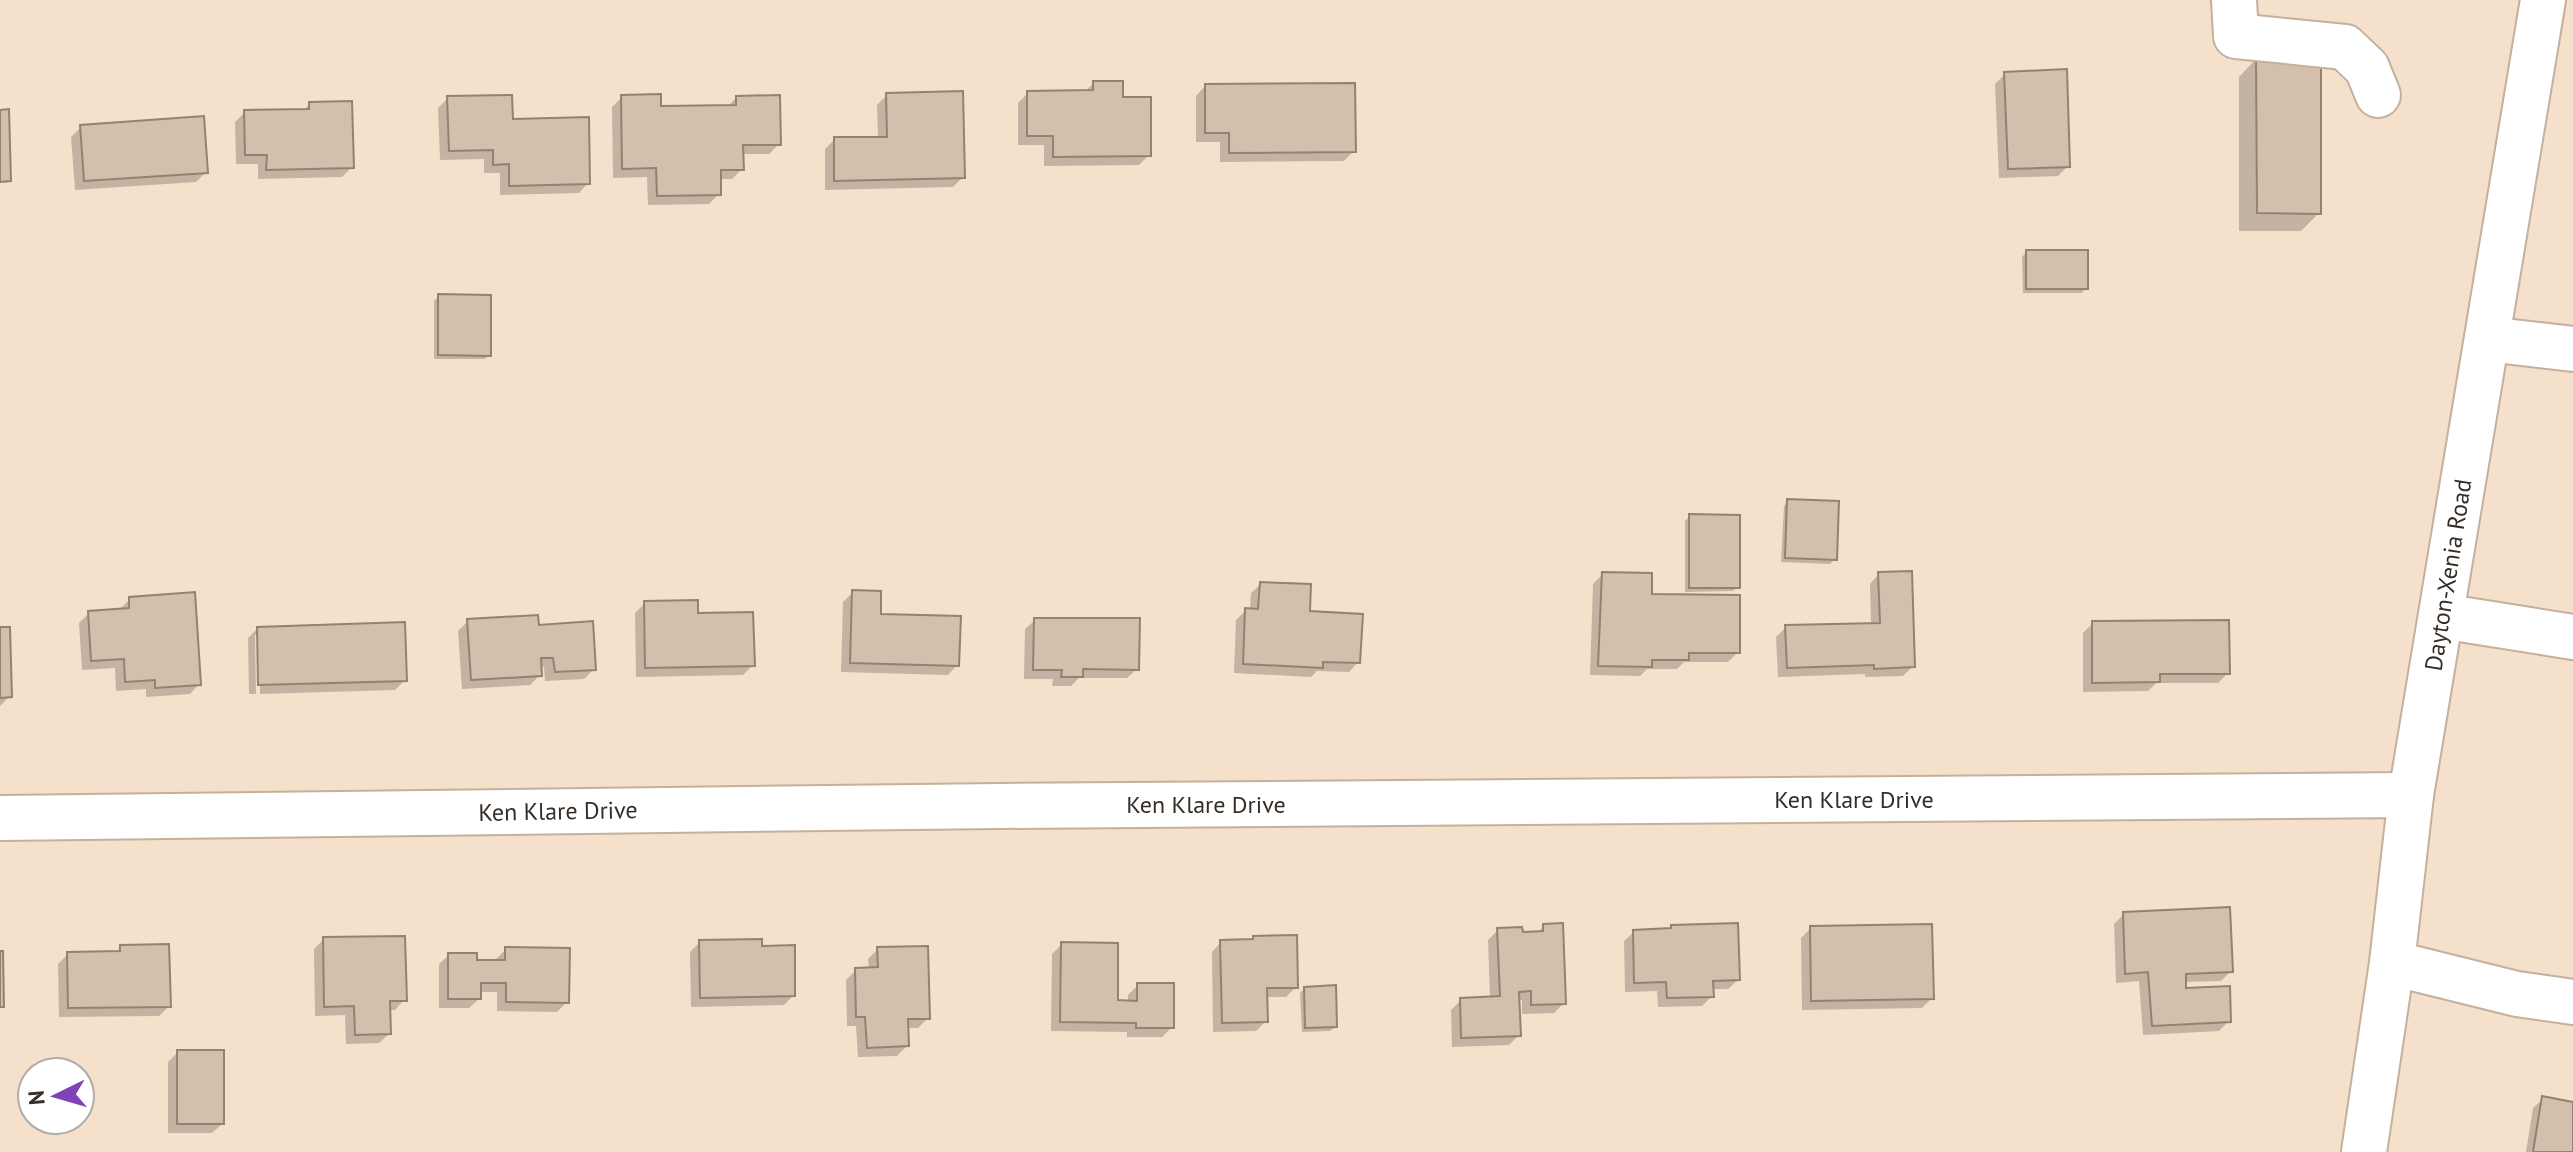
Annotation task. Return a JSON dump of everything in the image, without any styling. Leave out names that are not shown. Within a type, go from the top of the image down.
[{"type":"street","name":"Dayton-Xenia Road","points":[[2364,1152],[2392,963],[2411,795],[2543,0]]},
{"type":"street","points":[[2235,18],[2345,47],[2367,68],[2378,95]]},
{"type":"street","points":[[2487,339],[2573,349]]},
{"type":"street","points":[[2441,616],[2573,637]]},
{"type":"street","name":"Ken Klare Drive","points":[[0,818],[1031,805],[2411,795]]},
{"type":"street","points":[[2392,963],[2517,994],[2573,1002]]},
{"type":"building","points":[[2256,56],[2321,57],[2321,214],[2257,213]]},
{"type":"building","points":[[2067,69],[2070,167],[2008,169],[2004,72]]},
{"type":"building","points":[[1093,81],[1123,81],[1123,97],[1151,97],[1151,156],[1053,157],[1053,136],[1027,136],[1027,91],[1093,90]]},
{"type":"building","points":[[1355,83],[1356,152],[1229,153],[1229,133],[1205,133],[1205,84]]},
{"type":"building","points":[[963,91],[965,178],[834,181],[834,137],[887,137],[886,93]]},
{"type":"building","points":[[661,94],[661,106],[736,105],[736,96],[780,95],[781,145],[743,145],[744,170],[721,170],[721,195],[657,196],[656,168],[622,169],[621,95]]},
{"type":"building","points":[[512,95],[513,119],[589,117],[590,184],[509,186],[509,164],[493,165],[493,150],[449,151],[447,96]]},
{"type":"building","points":[[352,101],[354,168],[266,170],[267,155],[245,155],[244,110],[309,109],[309,102]]},
{"type":"building","points":[[9,109],[11,181],[0,182],[0,110]]},
{"type":"building","points":[[204,116],[208,173],[84,181],[80,125]]},
{"type":"building","points":[[2026,250],[2088,250],[2088,289],[2026,289]]},
{"type":"building","points":[[438,294],[491,295],[491,356],[438,355]]},
{"type":"building","points":[[1787,499],[1839,501],[1837,560],[1785,558]]},
{"type":"building","points":[[1689,514],[1740,515],[1740,588],[1689,588]]},
{"type":"building","points":[[1912,571],[1915,667],[1787,668],[1785,625],[1880,623],[1878,572]]},
{"type":"building","points":[[1602,572],[1652,573],[1652,594],[1740,595],[1740,653],[1689,653],[1689,660],[1652,660],[1652,667],[1598,666]]},
{"type":"building","points":[[1260,582],[1311,584],[1310,611],[1363,614],[1360,663],[1323,662],[1323,668],[1243,664],[1245,608],[1258,609]]},
{"type":"building","points":[[852,590],[881,591],[881,614],[961,616],[959,666],[850,663]]},
{"type":"building","points":[[195,592],[201,685],[155,688],[155,680],[125,682],[124,659],[91,661],[88,611],[129,608],[129,597]]},
{"type":"building","points":[[698,600],[698,613],[753,612],[755,666],[645,668],[644,601]]},
{"type":"building","points":[[538,615],[539,625],[593,621],[596,670],[555,672],[553,658],[541,658],[542,676],[471,680],[467,619]]},
{"type":"building","points":[[1034,618],[1140,618],[1139,670],[1083,669],[1083,677],[1061,677],[1062,670],[1033,670]]},
{"type":"building","points":[[2229,620],[2230,674],[2160,674],[2160,682],[2092,683],[2092,621]]},
{"type":"building","points":[[405,622],[407,681],[258,685],[257,627]]},
{"type":"building","points":[[0,627],[10,627],[12,697],[0,698]]},
{"type":"building","points":[[2230,907],[2233,972],[2186,974],[2186,988],[2230,986],[2231,1022],[2152,1026],[2148,972],[2125,974],[2123,912]]},
{"type":"building","points":[[1563,923],[1566,1004],[1531,1005],[1531,991],[1519,992],[1521,1036],[1461,1038],[1460,998],[1500,996],[1497,928],[1522,927],[1523,932],[1543,931],[1543,924]]},
{"type":"building","points":[[1738,923],[1740,980],[1713,981],[1714,997],[1667,998],[1666,982],[1634,983],[1633,930],[1671,928],[1671,925]]},
{"type":"building","points":[[1932,924],[1934,999],[1811,1001],[1810,926]]},
{"type":"building","points":[[1297,935],[1298,988],[1267,988],[1268,1022],[1222,1023],[1220,940]]},
{"type":"building","points":[[405,936],[407,1001],[390,1001],[391,1034],[355,1035],[354,1006],[324,1007],[323,937]]},
{"type":"building","points":[[762,939],[762,946],[795,945],[795,996],[700,998],[699,940]]},
{"type":"building","points":[[1061,942],[1118,943],[1118,1000],[1137,1001],[1137,983],[1174,983],[1174,1028],[1136,1028],[1136,1023],[1060,1022]]},
{"type":"building","points":[[169,944],[171,1007],[68,1008],[67,952],[120,951],[120,945]]},
{"type":"building","points":[[928,946],[930,1019],[908,1019],[909,1046],[867,1048],[865,1017],[856,1017],[855,968],[878,967],[877,947]]},
{"type":"building","points":[[505,947],[570,948],[569,1003],[506,1002],[506,983],[481,983],[481,999],[448,999],[448,953],[477,953],[477,960],[505,960]]},
{"type":"building","points":[[0,951],[3,951],[4,1007],[0,1007]]},
{"type":"building","points":[[1336,985],[1337,1027],[1305,1028],[1304,987]]},
{"type":"building","points":[[177,1050],[224,1050],[224,1124],[177,1124]]},
{"type":"building","points":[[2542,1096],[2573,1102],[2573,1152],[2533,1152]]}]
